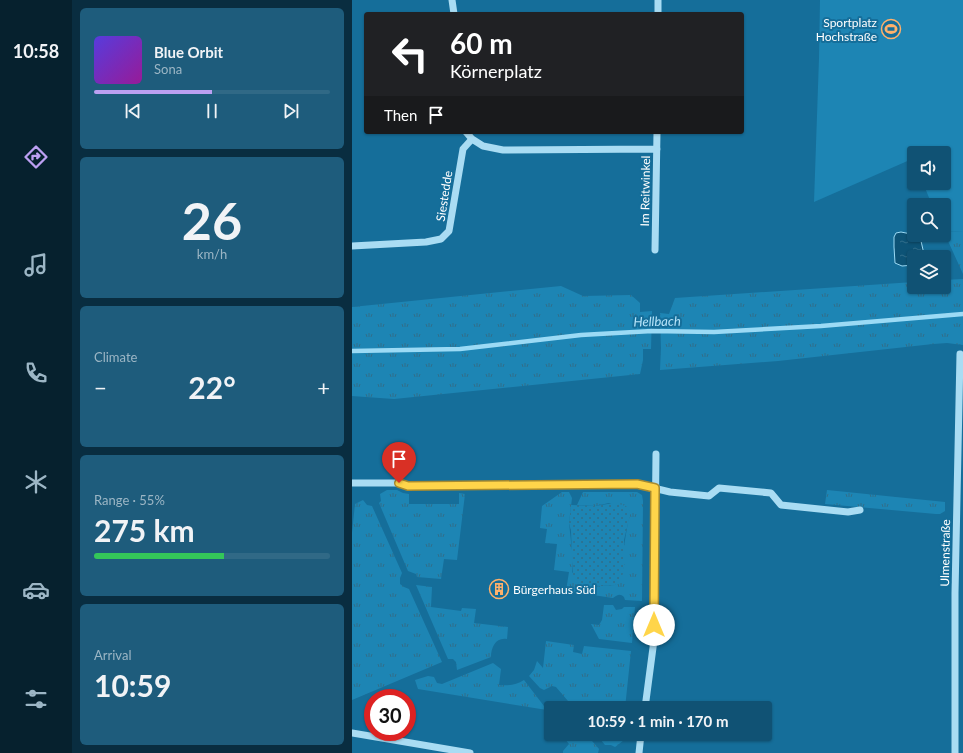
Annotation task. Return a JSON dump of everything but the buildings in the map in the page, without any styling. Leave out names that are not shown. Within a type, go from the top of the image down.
[{"type":"street","points":[[452,0],[454,12]]},
{"type":"street","points":[[658,0],[658,12]]},
{"type":"street","points":[[468,134],[472,139],[483,146],[503,150],[657,149]]},
{"type":"street","name":"Im Reitwinkel","points":[[656,250],[657,134]]},
{"type":"street","name":"Siestedde","points":[[352,246],[426,242],[441,239],[449,231],[463,149],[472,139]]},
{"type":"street","name":"Ulmenstraße","points":[[955,753],[955,593],[960,520],[960,354]]},
{"type":"street","points":[[646,701],[654,640],[656,454]]},
{"type":"street","points":[[352,483],[399,483],[408,486],[637,484],[670,492],[709,496],[719,488],[771,493],[781,505],[848,512],[860,510]]},
{"type":"street","points":[[352,733],[470,753]]},
{"type":"street","points":[[639,753],[640,741]]},
{"type":"green space","points":[[820,0],[963,0],[963,232],[951,231],[951,198],[929,198],[926,190],[951,190],[951,146],[907,146],[907,161],[814,202]]},
{"type":"green space","points":[[951,231],[963,232],[963,274],[949,242],[951,242]]},
{"type":"green space","points":[[963,279],[963,345],[947,343],[933,344],[778,361],[660,370],[660,313],[669,314],[675,298],[907,282],[907,294],[951,294],[951,280]]},
{"type":"green space","points":[[561,286],[583,296],[631,295],[640,303],[640,312],[652,311],[651,349],[643,349],[643,360],[640,374],[394,399],[352,396],[352,307]]},
{"type":"green space","points":[[387,490],[397,490],[409,494],[409,504],[459,504],[459,493],[465,494],[457,560],[444,559],[441,579],[417,577],[416,574],[408,571],[379,503],[381,501],[380,494]]},
{"type":"green space","points":[[827,490],[945,502],[945,511],[940,514],[936,514],[825,504]]},
{"type":"green space","points":[[562,492],[569,492],[572,498],[569,523],[573,560],[572,572],[580,582],[600,586],[615,585],[624,567],[624,546],[629,510],[609,503],[595,506],[577,505],[583,492],[637,492],[642,495],[642,601],[625,600],[623,596],[620,595],[613,598],[566,591],[569,572],[554,570],[557,544],[545,543],[547,529],[540,528],[542,506]]},
{"type":"green space","points":[[363,500],[367,505],[372,506],[402,573],[400,584],[409,589],[442,662],[378,689],[364,689],[364,695],[352,700],[352,533],[355,504]]},
{"type":"green space","points":[[614,503],[626,506],[630,515],[624,540],[624,567],[622,578],[615,585],[600,586],[576,581],[573,578],[571,531],[569,523],[571,505],[595,506]]},
{"type":"green space","points":[[416,585],[432,587],[431,607],[461,611],[462,608],[476,609],[474,623],[508,627],[507,639],[497,641],[493,646],[491,657],[457,670],[456,662],[453,659],[448,659]]},
{"type":"green space","points":[[604,605],[613,605],[616,610],[624,607],[635,607],[632,643],[599,639],[591,624],[599,625],[602,620]]},
{"type":"green space","points":[[546,641],[574,645],[573,652],[582,654],[584,646],[631,651],[626,701],[568,701],[556,687],[552,686],[544,690],[540,688],[529,676],[534,670],[537,661],[543,668]]},
{"type":"green space","points":[[493,663],[501,669],[499,685],[512,685],[524,680],[544,706],[544,710],[418,689],[415,680],[428,676],[434,677],[437,683],[442,684]]},
{"type":"green space","points":[[567,741],[592,741],[599,749],[598,753],[563,753],[569,744]]},
{"type":"green space","points":[[602,741],[623,741],[615,747],[605,745]]},
{"type":"water","points":[[896,233],[907,233],[907,242],[921,242],[923,250],[907,250],[907,266],[902,266],[895,263],[894,237]]},
{"type":"waterway","name":"Hellbach","points":[[352,351],[460,349],[581,335],[652,331],[714,332],[821,326],[963,314]]},
{"type":"place","name":"Sportplatz Hochstraße","points":[[891,29]]},
{"type":"place","name":"Bürgerhaus Süd","points":[[499,589]]},
{"type":"route","points":[[399,483],[408,486],[637,484],[655,488],[654,625]]}]
